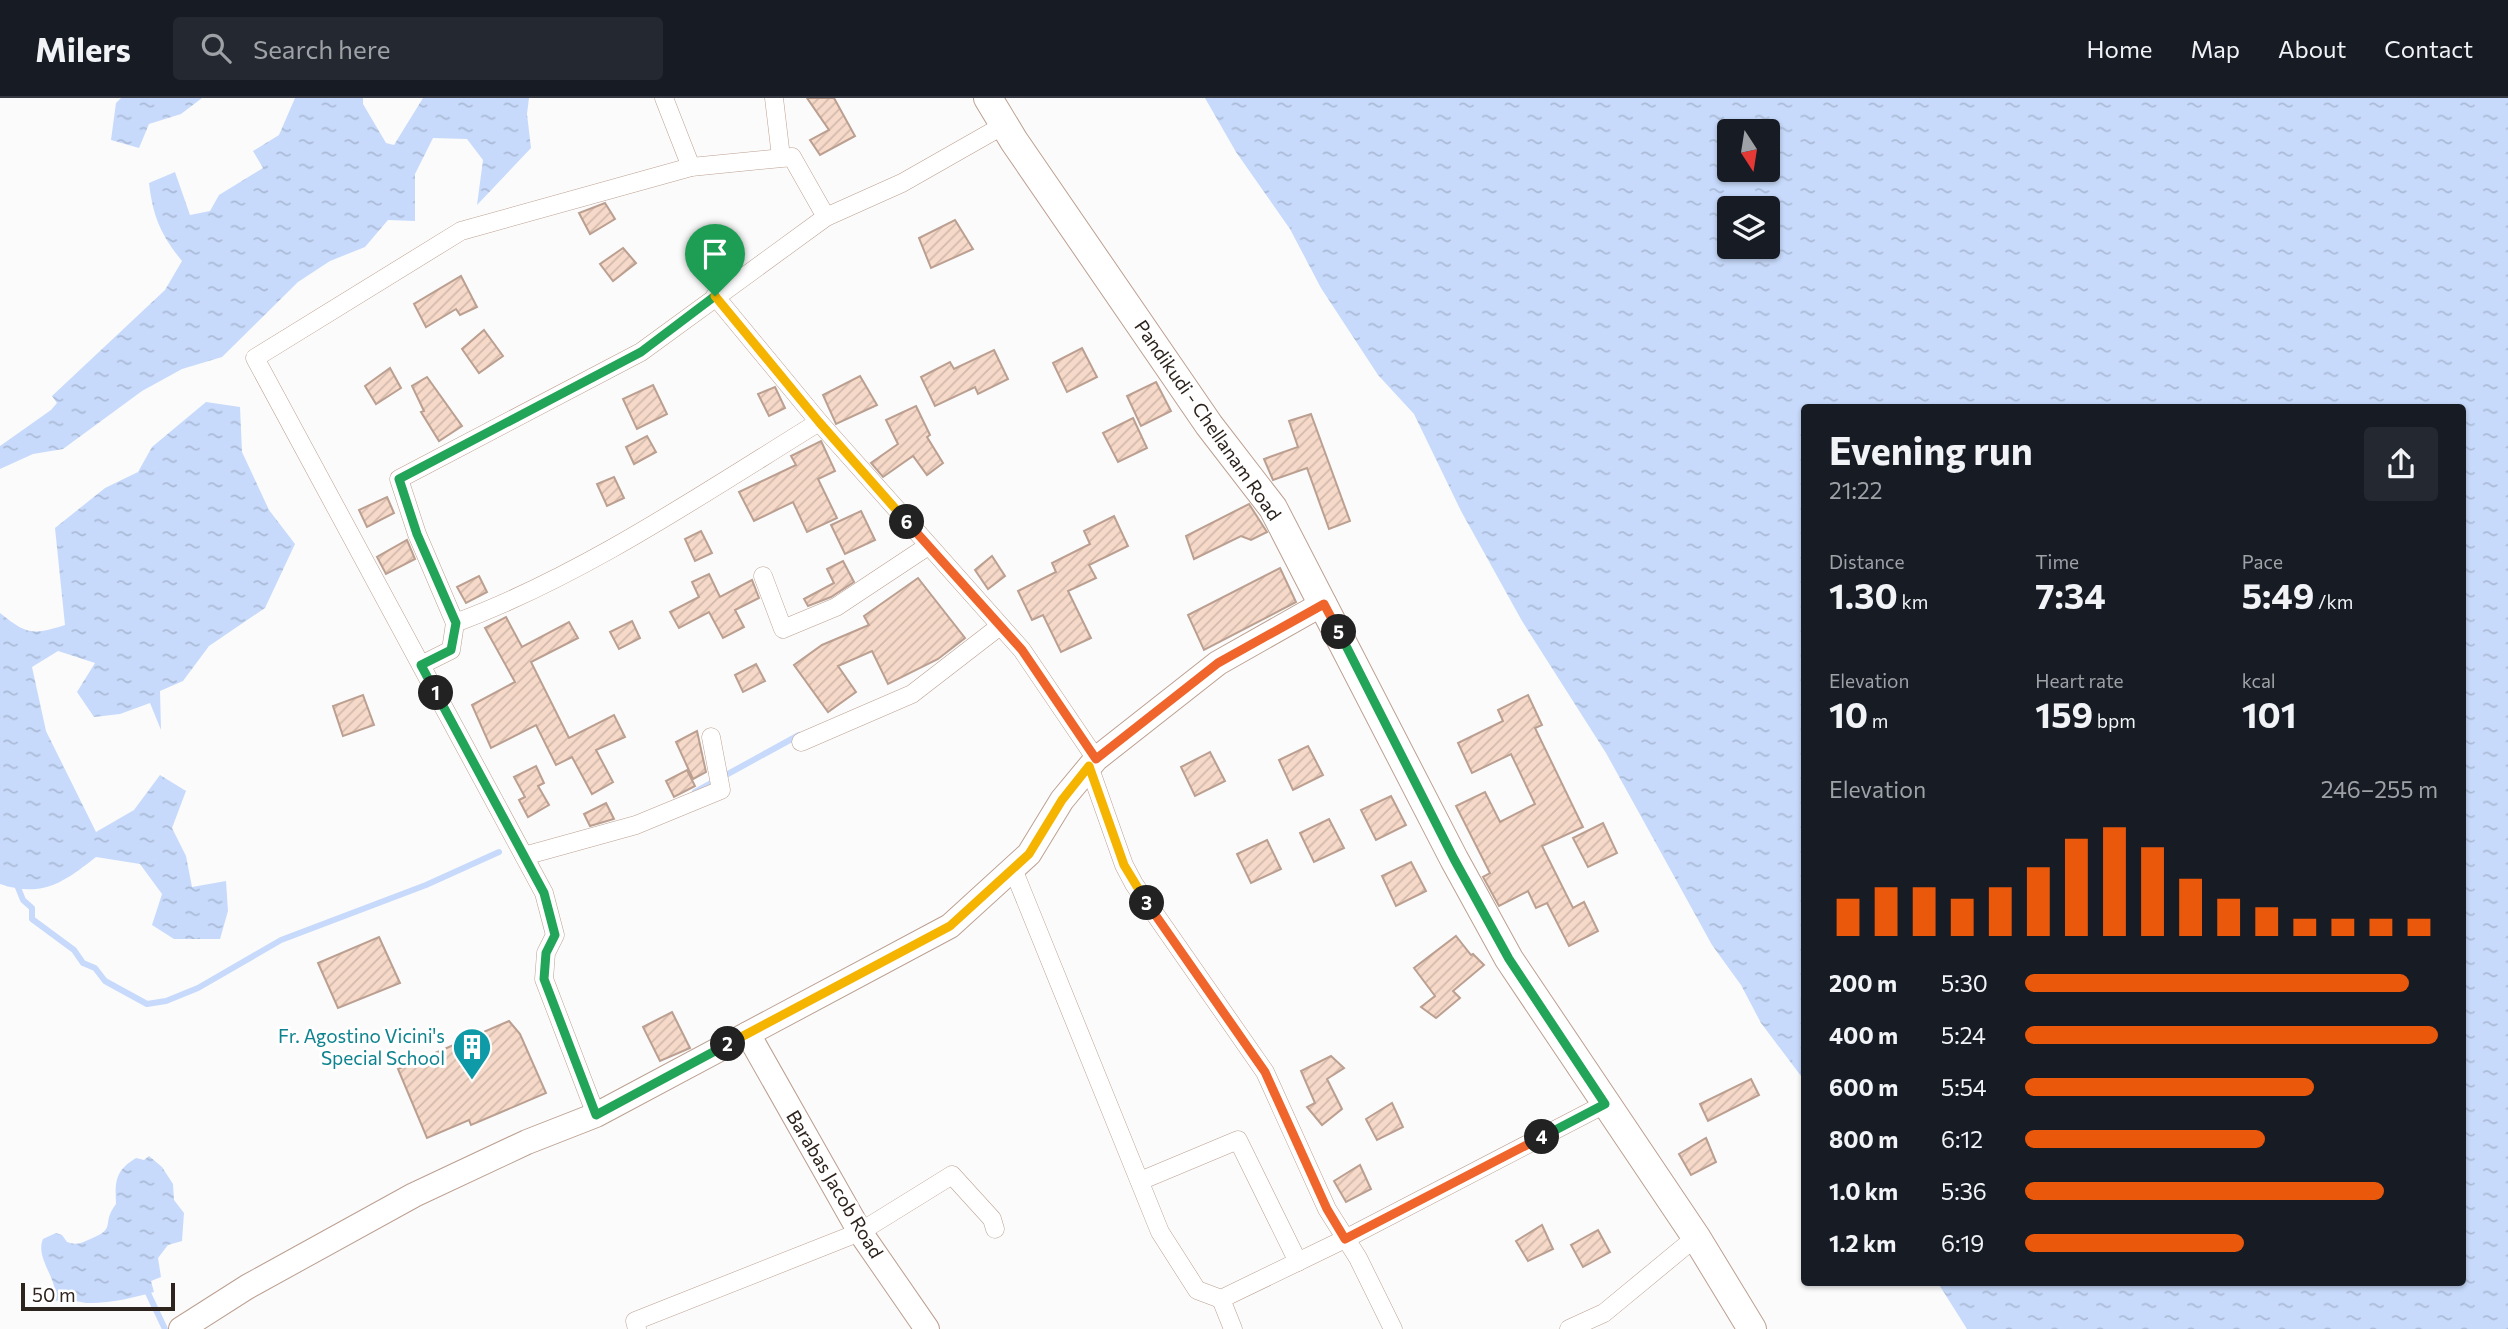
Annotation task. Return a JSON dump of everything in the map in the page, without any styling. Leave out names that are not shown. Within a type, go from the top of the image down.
[{"type":"main road","name":"Pandikudi - Chellanam Road","points":[[988,98],[1209,425],[1273,508],[1454,859],[1509,959],[1696,1237],[1752,1329]]},
{"type":"main road","points":[[183,1328],[247,1287],[414,1195],[527,1142],[596,1115],[950,926],[1029,854],[1062,800],[1092,763],[1218,663],[1324,604]]},
{"type":"main road","name":"Barabas Jacob Road","points":[[748,1034],[860,1232],[928,1329]]},
{"type":"street","points":[[664,98],[691,167]]},
{"type":"street","points":[[774,98],[781,157]]},
{"type":"street","points":[[421,665],[451,650],[456,623],[417,534],[399,479],[641,352],[826,217],[902,183],[1004,124]]},
{"type":"street","points":[[596,1115],[544,979],[546,953],[555,935],[544,893],[255,358],[461,230],[691,167],[792,157],[826,217]]},
{"type":"street","points":[[715,296],[819,422],[1022,650],[1092,763],[1124,865],[1134,884],[1265,1072],[1327,1209],[1358,1258],[1392,1329]]},
{"type":"street","points":[[456,623],[494,609],[647,528],[819,422]]},
{"type":"street","points":[[763,576],[783,629],[836,607],[928,545]]},
{"type":"street","points":[[801,742],[912,694],[1000,626]]},
{"type":"street","points":[[524,856],[636,825],[721,790],[711,737]]},
{"type":"street","points":[[1013,869],[1160,1232],[1197,1290],[1221,1299],[1345,1239],[1605,1104]]},
{"type":"street","points":[[1140,1181],[1238,1140],[1298,1262]]},
{"type":"street","points":[[637,1329],[635,1321],[860,1232],[952,1175],[992,1219],[995,1229]]},
{"type":"street","points":[[1569,1329],[1604,1313],[1696,1237]]},
{"type":"street","points":[[1221,1299],[1233,1329]]},
{"type":"water","points":[[121,98],[202,98],[181,114],[149,124],[139,148],[111,140],[116,103]]},
{"type":"water","points":[[295,98],[363,98],[363,104],[386,143],[394,145],[423,98],[529,98],[527,114],[531,148],[477,205],[483,160],[467,139],[433,138],[415,174],[415,221],[388,220],[365,247],[330,261],[298,282],[222,357],[182,369],[142,391],[63,449],[33,454],[0,469],[0,446],[51,410],[57,403],[52,396],[165,290],[182,261],[159,225],[149,183],[175,172],[190,215],[210,211],[219,195],[263,168],[253,151],[279,135]]},
{"type":"water","points":[[1205,98],[2508,98],[2508,1329],[1967,1329],[1940,1286],[2466,1286],[2466,404],[1801,404],[1801,1076],[1761,1023],[1741,985],[1712,945],[1606,753],[1522,621],[1461,511],[1414,414],[1378,375],[1321,288],[1290,229],[1236,152]]},
{"type":"water","points":[[206,402],[240,407],[242,452],[269,510],[295,544],[265,608],[209,646],[183,681],[160,691],[161,730],[150,703],[120,714],[94,717],[77,692],[95,663],[58,651],[32,667],[46,731],[96,832],[134,810],[160,775],[186,791],[172,828],[186,856],[192,887],[226,881],[228,911],[220,939],[174,939],[152,925],[162,894],[140,864],[96,857],[51,886],[28,889],[0,884],[0,613],[17,626],[31,631],[65,625],[55,528],[105,488],[138,472],[152,447]]},
{"type":"water","points":[[149,1156],[162,1167],[173,1184],[174,1200],[184,1213],[182,1241],[168,1245],[158,1258],[161,1277],[151,1281],[154,1292],[88,1303],[51,1299],[55,1290],[43,1258],[43,1239],[56,1233],[62,1235],[67,1242],[78,1244],[103,1232],[116,1204],[116,1183],[120,1172],[136,1158],[144,1160]]},
{"type":"building","points":[[807,98],[834,98],[855,136],[820,155],[810,140],[829,130]]},
{"type":"building","points":[[605,203],[615,219],[590,234],[579,213]]},
{"type":"building","points":[[955,220],[973,249],[931,268],[919,238]]},
{"type":"building","points":[[623,248],[636,263],[613,281],[600,264]]},
{"type":"building","points":[[461,276],[477,307],[460,315],[456,309],[426,327],[414,304]]},
{"type":"building","points":[[484,330],[503,356],[479,373],[462,349]]},
{"type":"building","points":[[1082,348],[1097,377],[1067,392],[1053,363]]},
{"type":"building","points":[[994,350],[1008,379],[978,394],[975,387],[935,406],[921,377],[950,362],[954,369]]},
{"type":"building","points":[[390,368],[401,388],[376,404],[365,386]]},
{"type":"building","points":[[860,376],[877,405],[836,424],[823,395]]},
{"type":"building","points":[[427,377],[462,426],[439,441],[421,412],[424,411],[412,386]]},
{"type":"building","points":[[1156,382],[1171,411],[1141,426],[1127,396]]},
{"type":"building","points":[[653,385],[667,414],[637,429],[623,399]]},
{"type":"building","points":[[775,387],[785,408],[769,416],[758,394]]},
{"type":"building","points":[[916,406],[930,435],[927,437],[943,463],[927,475],[913,456],[883,477],[871,463],[898,444],[886,420]]},
{"type":"building","points":[[1311,414],[1350,521],[1329,529],[1307,468],[1273,480],[1264,459],[1298,447],[1289,421]]},
{"type":"building","points":[[1133,418],[1147,448],[1118,462],[1103,433]]},
{"type":"building","points":[[647,436],[656,452],[634,464],[626,447]]},
{"type":"building","points":[[821,441],[835,471],[818,479],[837,518],[807,532],[793,502],[754,521],[739,492],[796,465],[791,456]]},
{"type":"building","points":[[614,477],[624,498],[607,506],[597,484]]},
{"type":"building","points":[[387,497],[394,513],[367,527],[359,510]]},
{"type":"building","points":[[1249,504],[1267,532],[1251,540],[1241,536],[1194,559],[1186,536]]},
{"type":"building","points":[[861,511],[875,540],[845,554],[831,525]]},
{"type":"building","points":[[1114,516],[1128,546],[1089,565],[1096,578],[1068,591],[1091,638],[1061,652],[1043,615],[1032,620],[1018,591],[1056,572],[1052,563],[1090,544],[1084,531]]},
{"type":"building","points":[[701,531],[712,553],[695,561],[685,539]]},
{"type":"building","points":[[407,540],[415,559],[386,574],[377,557]]},
{"type":"building","points":[[992,556],[1005,576],[988,589],[975,570]]},
{"type":"building","points":[[843,561],[854,582],[831,597],[808,606],[804,599],[834,583],[827,569]]},
{"type":"building","points":[[1280,568],[1296,602],[1204,650],[1188,615]]},
{"type":"building","points":[[709,574],[720,597],[752,580],[759,598],[735,610],[744,627],[723,638],[709,612],[679,628],[670,612],[699,597],[692,582]]},
{"type":"building","points":[[479,576],[487,592],[466,603],[457,587]]},
{"type":"building","points":[[918,578],[965,638],[938,659],[888,684],[872,651],[838,666],[856,692],[828,712],[794,665],[822,645],[869,625],[864,616]]},
{"type":"building","points":[[506,617],[522,647],[569,622],[578,638],[531,662],[569,738],[614,715],[625,737],[596,750],[613,782],[592,794],[572,757],[556,765],[536,725],[491,748],[472,705],[515,682],[485,628]]},
{"type":"building","points":[[632,621],[640,638],[619,649],[610,632]]},
{"type":"building","points":[[756,664],[765,681],[743,692],[735,675]]},
{"type":"building","points":[[363,695],[374,725],[343,736],[333,706]]},
{"type":"building","points":[[1528,695],[1542,725],[1535,728],[1583,827],[1542,846],[1573,908],[1584,902],[1598,931],[1569,946],[1547,903],[1536,908],[1528,891],[1499,906],[1483,877],[1490,873],[1456,806],[1485,792],[1500,822],[1535,804],[1511,754],[1472,773],[1458,743],[1503,721],[1498,710]]},
{"type":"building","points":[[697,731],[706,772],[693,779],[676,742]]},
{"type":"building","points":[[1308,746],[1323,775],[1293,790],[1279,760]]},
{"type":"building","points":[[1210,752],[1225,781],[1195,796],[1181,767]]},
{"type":"building","points":[[536,766],[544,783],[538,786],[549,805],[528,817],[519,800],[525,797],[514,777]]},
{"type":"building","points":[[687,770],[695,786],[674,797],[666,781]]},
{"type":"building","points":[[1391,796],[1406,825],[1376,840],[1361,810]]},
{"type":"building","points":[[606,803],[614,819],[590,826],[584,814]]},
{"type":"building","points":[[1329,819],[1344,848],[1314,862],[1300,833]]},
{"type":"building","points":[[1603,823],[1617,853],[1588,867],[1573,838]]},
{"type":"building","points":[[1267,840],[1281,869],[1251,883],[1237,854]]},
{"type":"building","points":[[1411,862],[1426,891],[1396,906],[1382,876]]},
{"type":"building","points":[[1456,936],[1471,955],[1484,965],[1453,991],[1460,998],[1436,1018],[1421,1007],[1435,996],[1414,968]]},
{"type":"building","points":[[379,937],[400,983],[338,1008],[318,963]]},
{"type":"building","points":[[672,1012],[690,1048],[660,1061],[643,1027]]},
{"type":"building","name":"Fr. Agostino Vicini's Special School","points":[[509,1021],[520,1034],[546,1093],[471,1125],[469,1120],[427,1138],[398,1069]]},
{"type":"building","points":[[1331,1056],[1344,1068],[1327,1079],[1342,1109],[1322,1125],[1307,1107],[1315,1103],[1301,1071]]},
{"type":"building","points":[[1751,1079],[1759,1095],[1708,1121],[1700,1104]]},
{"type":"building","points":[[1392,1103],[1403,1127],[1377,1140],[1366,1119]]},
{"type":"building","points":[[1706,1138],[1716,1162],[1691,1175],[1679,1154]]},
{"type":"building","points":[[1360,1165],[1371,1189],[1346,1202],[1334,1181]]},
{"type":"building","points":[[1542,1225],[1553,1249],[1528,1261],[1516,1241]]},
{"type":"building","points":[[1598,1230],[1610,1252],[1583,1267],[1571,1245]]},
{"type":"waterway","points":[[695,792],[799,735]]},
{"type":"waterway","points":[[17,885],[23,900],[32,908],[32,919],[74,950],[83,963],[95,968],[105,981],[147,1004],[166,1001],[198,988],[281,940],[426,885],[499,852]]},
{"type":"waterway","points":[[148,1293],[165,1329]]},
{"type":"place","name":"Fr. Agostino Vicini's Special School","points":[[472,1081]]},
{"type":"route","points":[[715,296],[819,422],[1022,650],[1096,759],[1218,663],[1324,604],[1454,859],[1509,959],[1605,1104],[1345,1239],[1327,1209],[1265,1072],[1134,884],[1124,865],[1089,766],[1062,800],[1029,854],[950,926],[596,1115],[544,979],[546,953],[555,935],[544,893],[421,665],[451,650],[456,623],[417,534],[399,479],[641,352],[715,296]]}]
